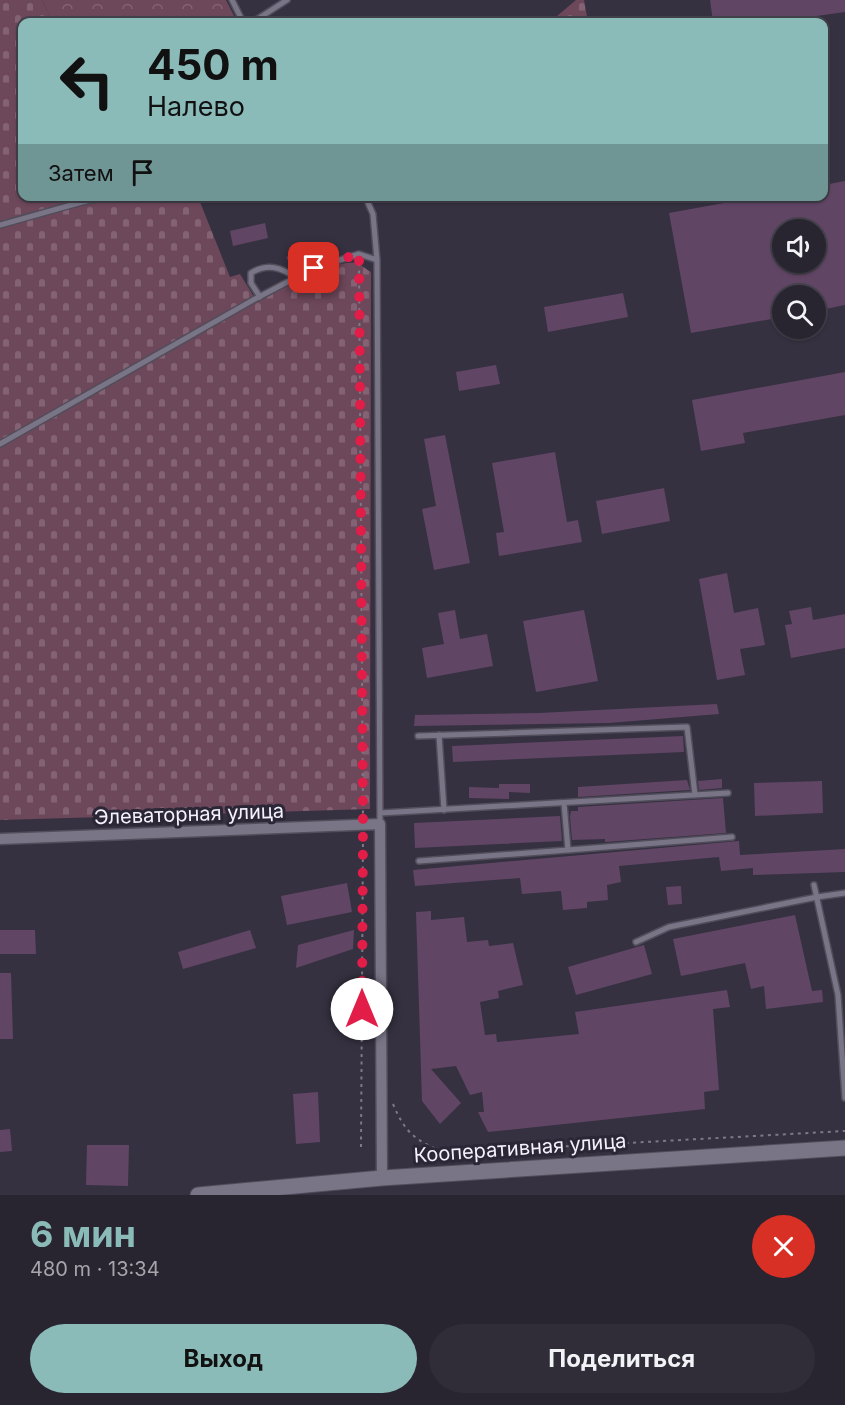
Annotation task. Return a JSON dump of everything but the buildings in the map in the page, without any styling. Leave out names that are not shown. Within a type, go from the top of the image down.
[{"type":"main road","name":"Кооперативная улица","points":[[198,1195],[382,1178],[845,1148]]},
{"type":"street","name":"Элеваторная улица","points":[[0,839],[363,825],[380,819]]},
{"type":"street","points":[[380,819],[382,1178]]},
{"type":"lane","points":[[232,0],[241,18]]},
{"type":"lane","points":[[259,18],[288,0]]},
{"type":"lane","points":[[0,225],[87,201]]},
{"type":"lane","points":[[370,201],[375,225],[377,260],[380,819],[444,810],[728,793]]},
{"type":"lane","points":[[0,444],[314,268],[359,254],[377,260]]},
{"type":"lane","points":[[260,297],[251,283],[250,273],[261,266],[282,268],[296,278]]},
{"type":"lane","points":[[418,736],[687,727],[695,795]]},
{"type":"lane","points":[[439,735],[444,810]]},
{"type":"lane","points":[[564,803],[568,850]]},
{"type":"lane","points":[[419,861],[732,837]]},
{"type":"lane","points":[[814,885],[838,995],[845,1098]]},
{"type":"lane","points":[[636,942],[669,927],[845,893]]},
{"type":"path","points":[[359,254],[363,825],[361,1147]]},
{"type":"path","points":[[381,1100],[391,1099],[399,1119],[417,1140],[445,1153],[845,1131]]},
{"type":"green space","points":[[0,0],[42,0],[51,18],[18,18],[18,201],[200,201],[230,277],[240,274],[257,302],[308,276],[337,265],[359,264],[371,272],[370,809],[0,820]]},
{"type":"green space","points":[[42,0],[226,0],[235,18],[51,18]]},
{"type":"green space","points":[[576,0],[584,0],[587,18],[555,18]]},
{"type":"route","points":[[314,268],[359,254],[362,1009]]}]
